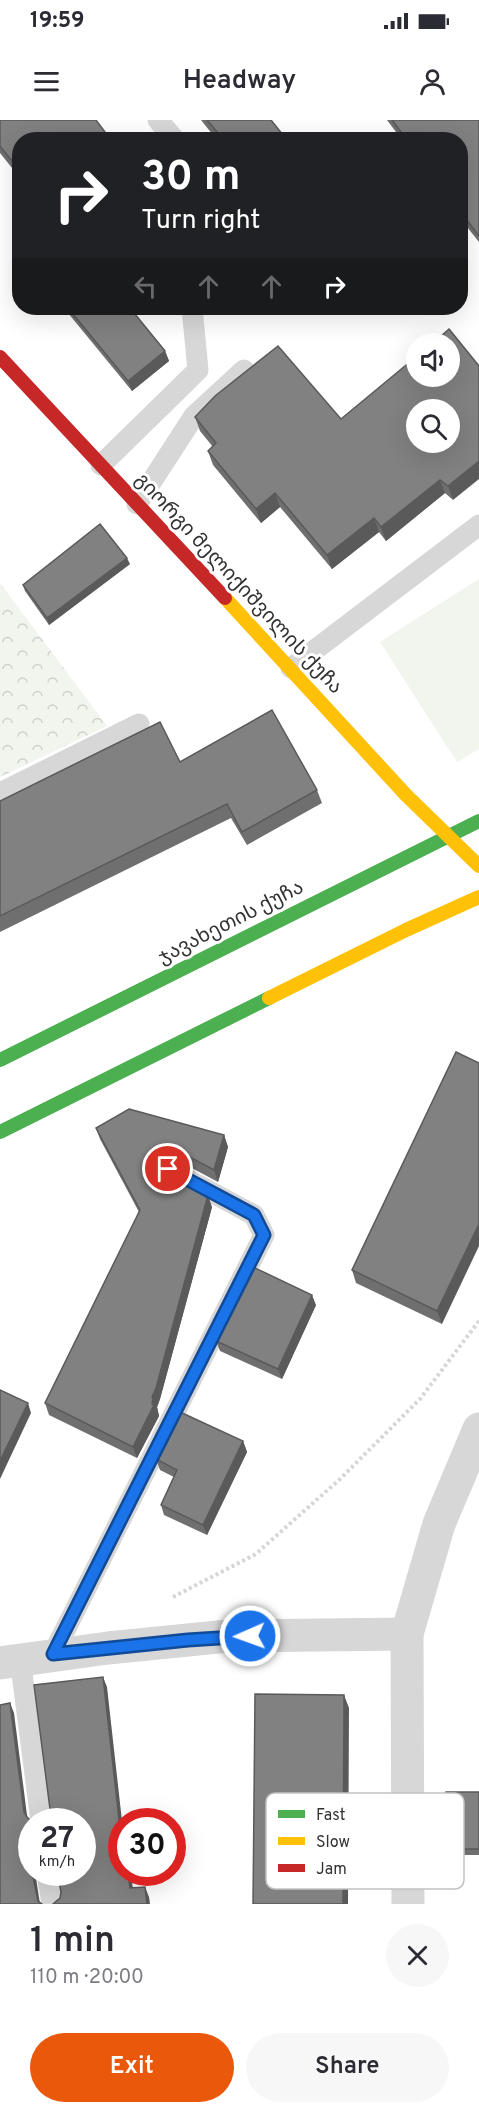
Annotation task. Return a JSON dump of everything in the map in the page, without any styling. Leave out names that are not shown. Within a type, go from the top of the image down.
[{"type":"main road","name":"გიორგი მელიქიშვილის ქუჩა","points":[[0,357],[291,668],[405,795],[446,837],[479,866]]},
{"type":"main road","name":"ჯავახეთის ქუჩა","points":[[0,1060],[479,821]]},
{"type":"main road","points":[[0,1132],[406,930],[479,897]]},
{"type":"street","points":[[408,1793],[407,1634],[439,1524],[479,1430]]},
{"type":"street","points":[[10,1660],[228,1636],[407,1634]]},
{"type":"street","points":[[408,1889],[408,1904]]},
{"type":"lane","points":[[158,120],[168,132]]},
{"type":"lane","points":[[101,465],[198,370],[193,315]]},
{"type":"lane","points":[[137,504],[194,416],[244,370]]},
{"type":"lane","points":[[291,668],[479,525]]},
{"type":"lane","points":[[0,793],[139,724]]},
{"type":"lane","points":[[53,1654],[264,1235],[254,1215],[168,1169]]},
{"type":"lane","points":[[10,1660],[38,1808]]},
{"type":"lane","points":[[49,1886],[52,1904]]},
{"type":"path","points":[[164,1602],[255,1554],[340,1479],[420,1399],[479,1321]]},
{"type":"green space","points":[[479,579],[479,749],[457,762],[380,642]]},
{"type":"green space","points":[[0,583],[107,726],[0,777]]},
{"type":"building","points":[[0,120],[96,120],[105,132],[12,132],[12,161],[0,146]]},
{"type":"building","points":[[207,120],[271,120],[281,132],[217,132]]},
{"type":"building","points":[[392,120],[479,120],[479,236],[468,222],[468,132],[401,132]]},
{"type":"building","points":[[74,315],[136,315],[165,351],[128,381]]},
{"type":"building","points":[[460,343],[479,366],[479,461],[448,486],[440,480],[381,527],[374,518],[327,555],[275,493],[256,509],[208,451],[216,443],[195,417],[215,396],[278,346],[341,419],[406,365],[406,387],[460,387]]},
{"type":"building","points":[[100,524],[127,558],[47,618],[23,585]]},
{"type":"building","points":[[272,710],[317,790],[242,832],[227,804],[0,916],[0,801],[160,722],[180,762]]},
{"type":"building","points":[[456,1052],[479,1063],[479,1224],[437,1311],[352,1270]]},
{"type":"building","points":[[129,1109],[224,1135],[214,1170],[169,1146],[158,1146],[152,1152],[151,1158],[157,1168],[208,1195],[152,1397],[154,1405],[133,1447],[45,1403],[140,1210],[96,1128]]},
{"type":"building","points":[[253,1267],[312,1295],[278,1369],[216,1341]]},
{"type":"building","points":[[0,1390],[28,1403],[0,1461]]},
{"type":"building","points":[[180,1412],[243,1441],[203,1525],[161,1505],[177,1470],[156,1459]]},
{"type":"building","points":[[103,1677],[118,1808],[108,1808],[108,1886],[145,1887],[147,1904],[53,1904],[60,1898],[60,1886],[96,1886],[96,1808],[50,1808],[34,1685]]},
{"type":"building","points":[[255,1694],[344,1695],[344,1793],[266,1793],[266,1889],[343,1889],[343,1904],[253,1904]]},
{"type":"building","points":[[10,1703],[23,1808],[18,1808],[18,1886],[35,1886],[38,1901],[42,1904],[0,1904],[0,1705]]},
{"type":"building","points":[[479,1792],[479,1849],[464,1849],[464,1793],[446,1793]]},
{"type":"traffic: fast","points":[[0,1060],[479,821]]},
{"type":"traffic: fast","points":[[0,1132],[269,998]]},
{"type":"traffic: slow","points":[[225,598],[406,795],[479,866]]},
{"type":"traffic: slow","points":[[269,998],[406,930],[479,897]]},
{"type":"traffic: jam","points":[[0,357],[225,598]]},
{"type":"route","points":[[168,1169],[254,1215],[264,1235],[53,1654],[228,1636],[250,1636]]}]
